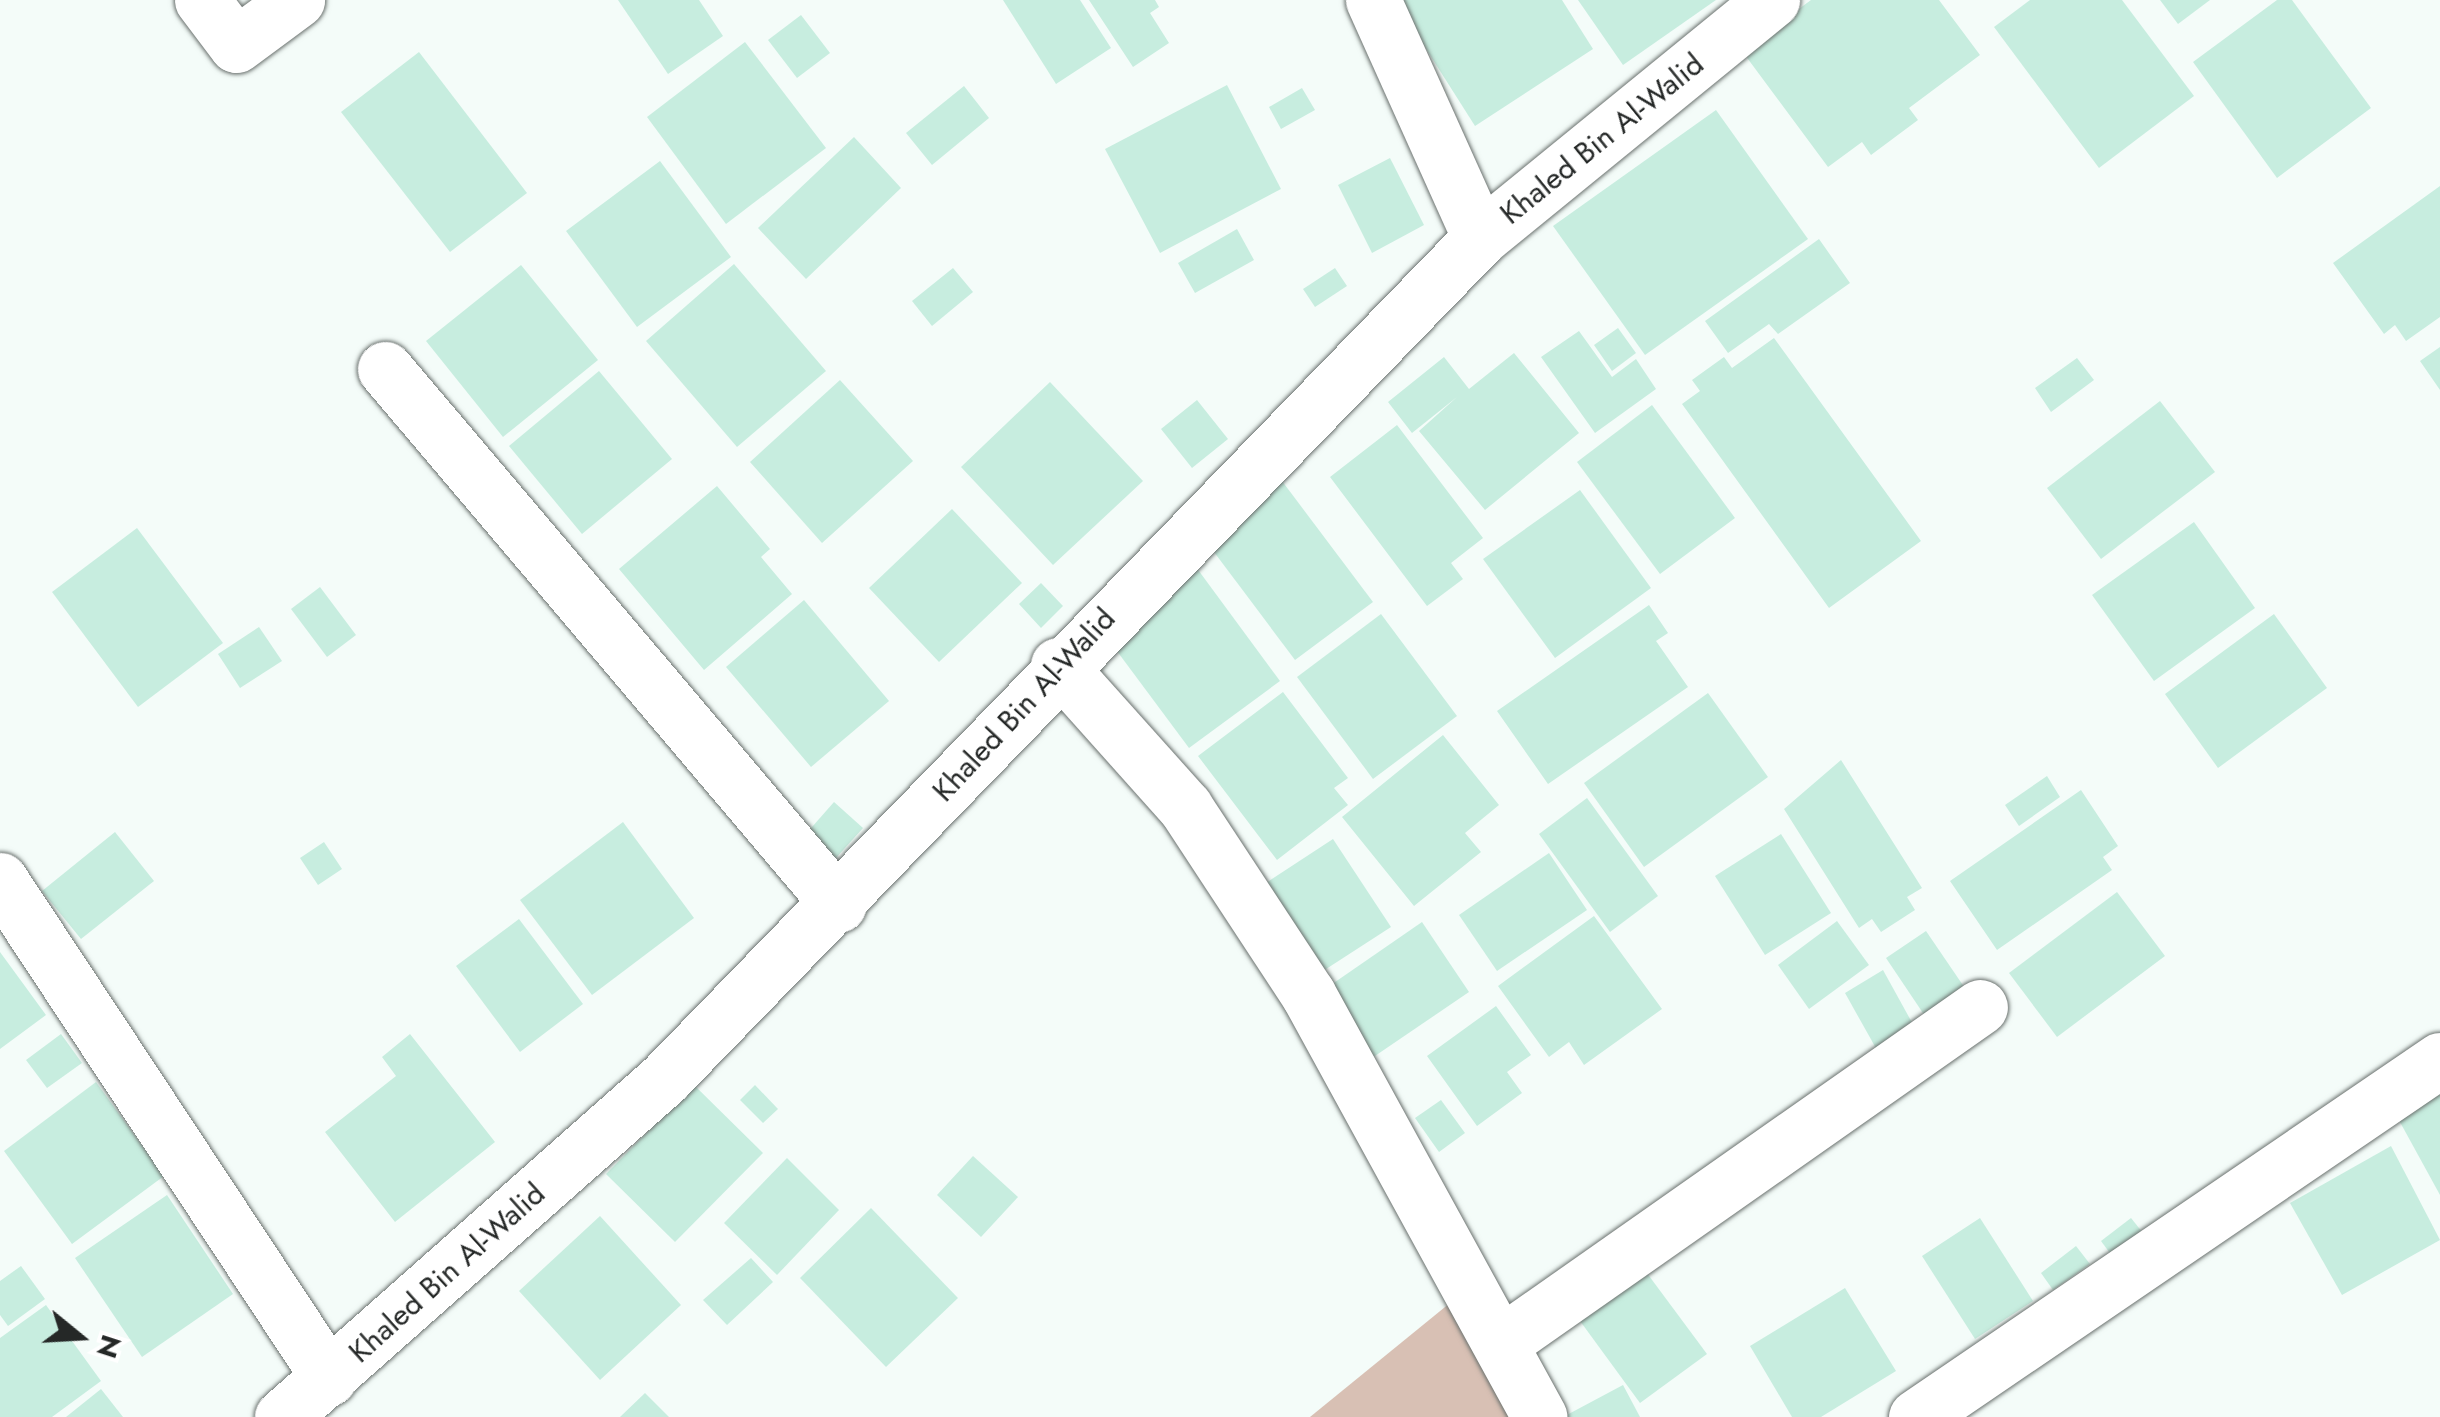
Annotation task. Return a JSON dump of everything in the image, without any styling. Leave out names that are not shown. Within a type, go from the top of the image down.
[{"type":"street","points":[[202,0],[236,46],[297,0]]},
{"type":"street","points":[[1373,0],[1480,238]]},
{"type":"street","name":"Khaled Bin Al-Walid","points":[[282,1417],[664,1079],[838,905],[1058,665],[1480,238],[1772,0]]},
{"type":"street","points":[[385,370],[838,905]]},
{"type":"street","points":[[1058,665],[1184,807],[1308,994],[1540,1417]]},
{"type":"street","points":[[0,880],[330,1378]]},
{"type":"street","points":[[1500,1344],[1980,1007]]},
{"type":"street","points":[[1916,1417],[2440,1060]]},
{"type":"shaded area","points":[[1461,1294],[1518,1417],[1310,1417]]},
{"type":"building","points":[[618,0],[699,0],[723,36],[668,74]]},
{"type":"building","points":[[1003,0],[1080,0],[1111,48],[1056,84]]},
{"type":"building","points":[[1089,0],[1155,0],[1159,7],[1150,13],[1169,43],[1133,67]]},
{"type":"building","points":[[1395,0],[1562,0],[1593,49],[1475,126]]},
{"type":"building","points":[[1578,0],[1716,0],[1623,65]]},
{"type":"building","points":[[1811,0],[1939,0],[1980,55],[1909,108],[1918,120],[1871,155],[1862,142],[1828,167],[1742,51]]},
{"type":"building","points":[[2030,0],[2122,0],[2194,96],[2099,168],[1994,27]]},
{"type":"building","points":[[2160,0],[2210,0],[2178,24]]},
{"type":"building","points":[[2277,0],[2292,0],[2371,108],[2277,178],[2193,62]]},
{"type":"building","points":[[801,15],[830,53],[797,78],[768,40]]},
{"type":"building","points":[[745,42],[826,148],[726,224],[647,117]]},
{"type":"building","points":[[419,52],[527,193],[450,252],[341,112]]},
{"type":"building","points":[[1227,85],[1281,189],[1160,253],[1105,149]]},
{"type":"building","points":[[964,86],[989,118],[932,165],[906,133]]},
{"type":"building","points":[[1302,88],[1315,110],[1281,129],[1269,107]]},
{"type":"building","points":[[1716,110],[1808,239],[1645,355],[1553,226]]},
{"type":"building","points":[[854,137],[901,188],[806,279],[758,228]]},
{"type":"building","points":[[1390,158],[1424,225],[1372,253],[1338,185]]},
{"type":"building","points":[[660,161],[731,257],[637,327],[566,231]]},
{"type":"building","points":[[2440,186],[2440,317],[2406,341],[2395,325],[2384,334],[2333,263]]},
{"type":"building","points":[[1237,229],[1254,260],[1195,293],[1178,263]]},
{"type":"building","points":[[1819,239],[1850,283],[1778,334],[1769,324],[1728,353],[1705,321]]},
{"type":"building","points":[[734,264],[826,371],[737,447],[646,341]]},
{"type":"building","points":[[521,265],[598,360],[503,437],[426,341]]},
{"type":"building","points":[[953,268],[973,292],[932,326],[912,301]]},
{"type":"building","points":[[1335,268],[1347,286],[1315,307],[1303,289]]},
{"type":"building","points":[[1618,328],[1636,353],[1612,371],[1594,345]]},
{"type":"building","points":[[1579,331],[1612,377],[1636,359],[1656,389],[1595,433],[1541,357]]},
{"type":"building","points":[[1774,338],[1921,541],[1829,608],[1682,404],[1700,391],[1692,380],[1724,357],[1732,368]]},
{"type":"building","points":[[2440,347],[2440,390],[2420,361]]},
{"type":"building","points":[[1514,353],[1579,433],[1485,510],[1419,431],[1457,397],[1412,433],[1388,402],[1444,357],[1469,389]]},
{"type":"building","points":[[2077,358],[2094,380],[2051,412],[2035,388]]},
{"type":"building","points":[[599,371],[672,459],[582,534],[509,446]]},
{"type":"building","points":[[840,380],[913,461],[822,543],[750,462]]},
{"type":"building","points":[[1050,382],[1143,481],[1053,565],[961,467]]},
{"type":"building","points":[[1197,400],[1228,439],[1192,468],[1161,429]]},
{"type":"building","points":[[2160,401],[2215,472],[2101,559],[2047,488]]},
{"type":"building","points":[[1652,405],[1735,518],[1660,574],[1577,462]]},
{"type":"building","points":[[1397,425],[1483,538],[1451,563],[1463,579],[1427,606],[1330,477]]},
{"type":"building","points":[[1276,473],[1373,602],[1295,660],[1199,532]]},
{"type":"building","points":[[717,486],[770,549],[761,557],[792,594],[704,670],[619,569]]},
{"type":"building","points":[[1580,490],[1651,588],[1555,658],[1483,559]]},
{"type":"building","points":[[952,509],[1022,583],[939,662],[869,588]]},
{"type":"building","points":[[2194,522],[2255,608],[2154,681],[2092,595]]},
{"type":"building","points":[[137,528],[223,643],[138,707],[52,592]]},
{"type":"building","points":[[1196,567],[1280,681],[1189,748],[1105,635]]},
{"type":"building","points":[[1041,583],[1063,606],[1041,628],[1019,604]]},
{"type":"building","points":[[320,587],[356,635],[327,657],[291,609]]},
{"type":"building","points":[[804,600],[889,701],[811,767],[726,667]]},
{"type":"building","points":[[1649,605],[1668,633],[1656,641],[1688,687],[1548,784],[1497,711]]},
{"type":"building","points":[[1381,614],[1457,716],[1373,779],[1297,677]]},
{"type":"building","points":[[2274,614],[2327,688],[2218,768],[2165,694]]},
{"type":"building","points":[[259,627],[282,661],[240,688],[218,654]]},
{"type":"building","points":[[1283,692],[1348,778],[1334,788],[1348,805],[1277,860],[1198,756]]},
{"type":"building","points":[[1708,693],[1768,777],[1644,867],[1584,783]]},
{"type":"building","points":[[1443,735],[1499,805],[1465,833],[1481,852],[1414,906],[1342,817]]},
{"type":"building","points":[[1841,760],[1922,888],[1907,897],[1915,910],[1881,932],[1872,919],[1859,928],[1784,809]]},
{"type":"building","points":[[2047,776],[2060,797],[2019,826],[2005,805]]},
{"type":"building","points":[[2081,790],[2118,846],[2103,857],[2112,870],[1997,950],[1950,881]]},
{"type":"building","points":[[1587,798],[1658,896],[1610,932],[1539,834]]},
{"type":"building","points":[[834,802],[863,828],[826,869],[797,844]]},
{"type":"building","points":[[623,822],[694,918],[592,995],[520,900]]},
{"type":"building","points":[[115,832],[154,881],[81,939],[42,891]]},
{"type":"building","points":[[1781,834],[1831,913],[1765,955],[1715,876]]},
{"type":"building","points":[[1333,839],[1391,927],[1323,971],[1266,883]]},
{"type":"building","points":[[324,842],[342,869],[318,885],[300,858]]},
{"type":"building","points":[[1549,853],[1587,910],[1497,971],[1459,915]]},
{"type":"building","points":[[2117,892],[2165,956],[2057,1037],[2009,973]]},
{"type":"building","points":[[1594,916],[1662,1009],[1584,1065],[1569,1042],[1549,1057],[1498,986]]},
{"type":"building","points":[[519,919],[583,1004],[520,1052],[456,966]]},
{"type":"building","points":[[1837,921],[1869,965],[1809,1009],[1778,965]]},
{"type":"building","points":[[1422,922],[1469,992],[1372,1058],[1325,989]]},
{"type":"building","points":[[1926,931],[1973,1000],[1933,1028],[1886,958]]},
{"type":"building","points":[[0,952],[46,1015],[0,1049]]},
{"type":"building","points":[[1883,970],[1920,1037],[1882,1059],[1845,993]]},
{"type":"building","points":[[1496,1006],[1531,1055],[1507,1072],[1522,1093],[1477,1126],[1427,1056]]},
{"type":"building","points":[[61,1034],[82,1063],[47,1088],[26,1060]]},
{"type":"building","points":[[410,1034],[495,1142],[395,1222],[325,1132],[396,1076],[382,1057]]},
{"type":"building","points":[[2440,1074],[2440,1195],[2389,1102]]},
{"type":"building","points":[[96,1082],[164,1176],[72,1244],[4,1151]]},
{"type":"building","points":[[694,1085],[763,1153],[675,1242],[606,1174]]},
{"type":"building","points":[[755,1085],[778,1109],[763,1123],[740,1100]]},
{"type":"building","points":[[1441,1100],[1465,1133],[1439,1152],[1415,1118]]},
{"type":"building","points":[[2391,1146],[2440,1240],[2342,1295],[2290,1203]]},
{"type":"building","points":[[973,1156],[1018,1197],[981,1237],[937,1195]]},
{"type":"building","points":[[787,1158],[839,1210],[777,1275],[724,1223]]},
{"type":"building","points":[[167,1195],[233,1294],[142,1357],[75,1258]]},
{"type":"building","points":[[871,1208],[958,1298],[886,1367],[800,1278]]},
{"type":"building","points":[[600,1216],[681,1305],[600,1380],[519,1291]]},
{"type":"building","points":[[1980,1218],[2033,1301],[1975,1339],[1922,1256]]},
{"type":"building","points":[[2131,1218],[2143,1233],[2112,1256],[2101,1241]]},
{"type":"building","points":[[2076,1246],[2090,1264],[2053,1290],[2041,1273]]},
{"type":"building","points":[[751,1258],[773,1282],[727,1325],[703,1300]]},
{"type":"building","points":[[1638,1261],[1707,1354],[1640,1403],[1572,1310]]},
{"type":"building","points":[[21,1266],[45,1299],[8,1326],[0,1315],[0,1281]]},
{"type":"building","points":[[1845,1288],[1896,1371],[1821,1417],[1792,1417],[1750,1346]]},
{"type":"building","points":[[46,1305],[101,1381],[52,1417],[0,1417],[0,1338]]},
{"type":"building","points":[[1623,1385],[1640,1417],[1563,1417]]},
{"type":"building","points":[[101,1389],[123,1417],[66,1417]]},
{"type":"building","points":[[645,1393],[669,1417],[620,1417]]}]
